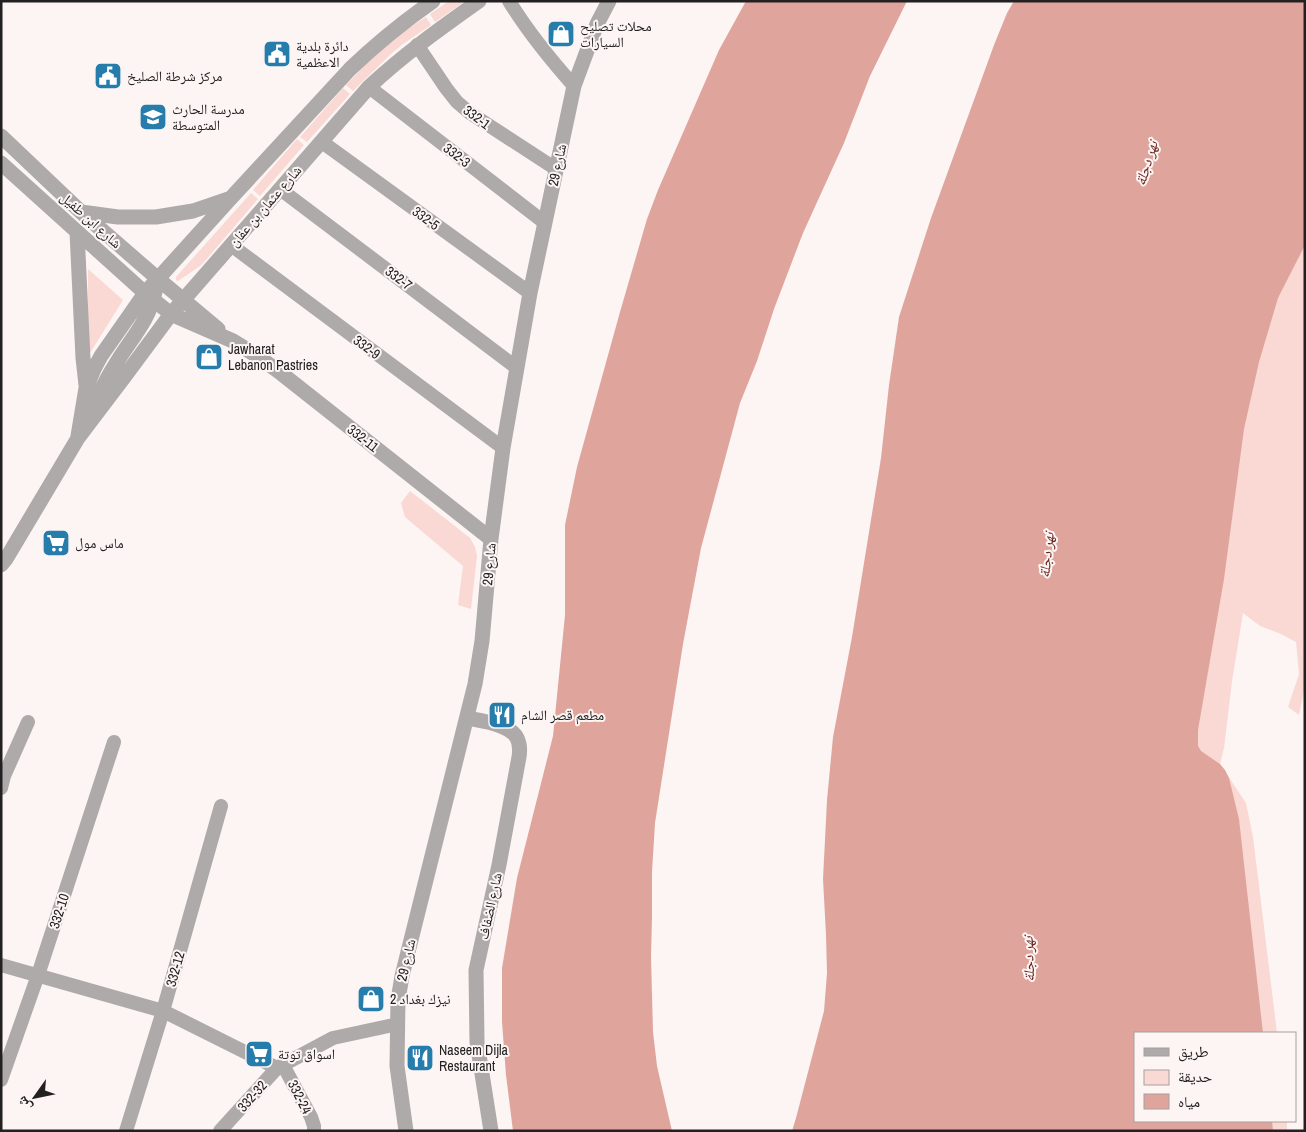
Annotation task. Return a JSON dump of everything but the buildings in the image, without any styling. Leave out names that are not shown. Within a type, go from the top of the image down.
[{"type":"street","name":"شارع عثمان بن عفان","points":[[78,438],[86,388],[101,356],[149,297],[157,278],[350,69],[393,30],[433,1]]},
{"type":"street","name":"شارع عثمان بن عفان","points":[[3,561],[78,438],[171,314],[370,87],[391,66],[417,45],[479,1]]},
{"type":"street","points":[[510,1],[522,22],[574,86]]},
{"type":"street","name":"شارع 29","points":[[406,1131],[397,1066],[398,1000],[402,976],[479,663],[491,539],[503,448],[530,293],[556,169],[574,86],[597,24],[608,1]]},
{"type":"street","name":"332-1","points":[[417,45],[457,102],[470,113],[556,169]]},
{"type":"street","name":"332-3","points":[[370,87],[545,223]]},
{"type":"street","name":"شارع ابن طفيل","points":[[1,136],[81,212],[183,300]]},
{"type":"street","name":"332-5","points":[[322,142],[530,293]]},
{"type":"street","name":"شارع ابن طفيل","points":[[1,163],[149,297],[171,314]]},
{"type":"street","name":"332-7","points":[[280,189],[517,368]]},
{"type":"street","points":[[81,212],[118,217],[156,217],[194,211],[230,199]]},
{"type":"street","points":[[77,232],[86,388]]},
{"type":"street","name":"332-9","points":[[231,246],[503,448]]},
{"type":"street","points":[[78,438],[114,367],[146,319],[149,297]]},
{"type":"street","name":"332-11","points":[[183,300],[233,341],[282,374],[491,539]]},
{"type":"street","name":"332-11","points":[[171,314],[233,341]]},
{"type":"street","name":"شارع الضفاف","points":[[467,718],[512,731],[518,739],[520,748],[500,865],[476,970],[477,1042],[491,1131]]},
{"type":"street","points":[[2,782],[28,722]]},
{"type":"street","name":"332-10","points":[[1,1080],[38,975],[114,742]]},
{"type":"street","name":"332-12","points":[[126,1131],[163,1011],[221,806]]},
{"type":"street","points":[[1,965],[163,1011],[280,1067]]},
{"type":"street","name":"332-32","points":[[220,1131],[280,1067],[333,1038],[398,1024]]},
{"type":"street","name":"332-24","points":[[280,1067],[311,1117],[314,1131]]},
{"type":"green space","points":[[449,1],[465,1],[435,22],[430,14]]},
{"type":"green space","points":[[426,17],[431,25],[392,53],[353,91],[346,85],[398,35]]},
{"type":"green space","points":[[343,88],[350,94],[307,142],[300,137]]},
{"type":"green space","points":[[297,139],[304,145],[260,196],[253,190]]},
{"type":"green space","points":[[1305,183],[1305,686],[1299,715],[1288,707],[1299,674],[1296,642],[1260,626],[1243,613],[1224,748],[1220,764],[1246,803],[1253,837],[1277,1032],[1219,1032],[1189,775],[1205,561]]},
{"type":"green space","points":[[251,193],[258,199],[205,261],[178,281],[176,280],[176,277]]},
{"type":"green space","points":[[88,269],[123,300],[90,353],[88,350]]},
{"type":"green space","points":[[410,491],[470,538],[475,547],[477,556],[471,609],[458,605],[463,566],[405,517],[401,503]]},
{"type":"green space","points":[[1228,1122],[1287,1122],[1287,1131],[1233,1131]]},
{"type":"water","points":[[746,1],[907,1],[870,76],[844,143],[803,233],[774,309],[757,361],[740,403],[701,548],[683,644],[655,823],[652,872],[651,957],[653,1032],[657,1066],[672,1131],[513,1131],[502,1022],[502,968],[517,878],[553,736],[565,615],[565,525],[577,467],[647,219],[719,50]]},
{"type":"water","name":"نهر دجلة","points":[[1014,1],[1305,1],[1305,245],[1278,298],[1259,362],[1244,429],[1224,579],[1198,730],[1198,746],[1201,751],[1220,764],[1229,778],[1239,819],[1263,1032],[1134,1032],[1134,1122],[1272,1122],[1273,1131],[792,1131],[824,1011],[827,973],[823,879],[827,800],[833,737],[852,637],[881,458],[899,317],[931,218],[1007,13]]},
{"type":"place","name":"محلات تصليح السيارات","points":[[561,34]]},
{"type":"place","name":"دائرة بلدية الاعظمية","points":[[277,54]]},
{"type":"place","name":"مركز شرطة الصليخ","points":[[108,76]]},
{"type":"place","name":"مدرسة الحارث المتوسطة","points":[[153,117]]},
{"type":"place","name":"Jawharat Lebanon Pastries","points":[[209,357]]},
{"type":"place","name":"ماس مول","points":[[56,543]]},
{"type":"place","name":"مطعم قصر الشام","points":[[502,715]]},
{"type":"place","name":"نيزك بغداد 2","points":[[371,999]]},
{"type":"place","name":"اسواق توتة","points":[[259,1054]]},
{"type":"place","name":"Naseem Dijla Restaurant","points":[[420,1058]]}]
